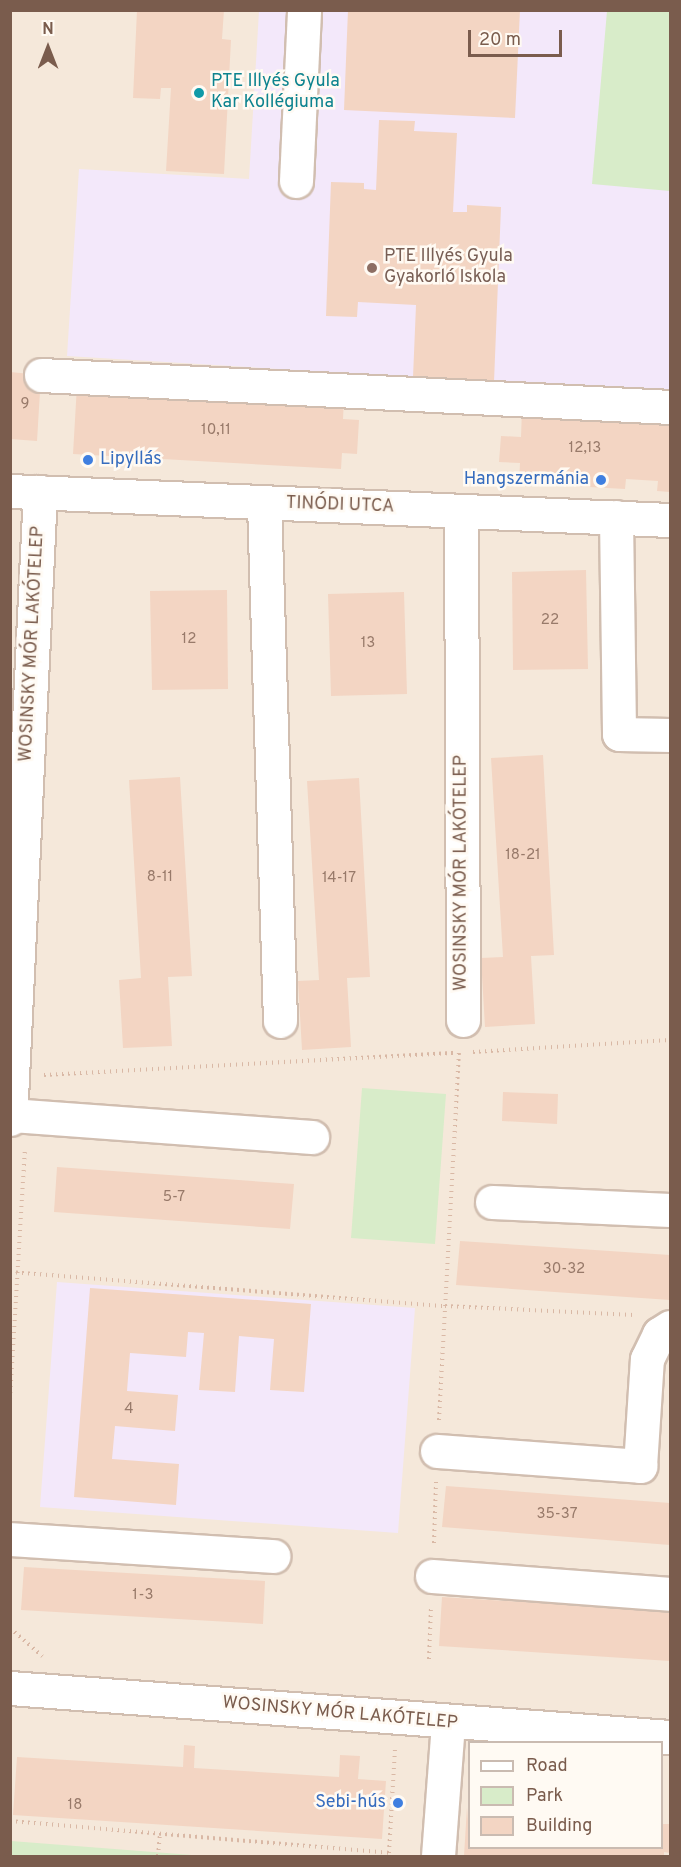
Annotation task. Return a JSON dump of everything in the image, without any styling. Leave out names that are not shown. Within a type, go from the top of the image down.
[{"type":"street","points":[[296,181],[304,10]]},
{"type":"street","points":[[41,375],[670,406]]},
{"type":"street","name":"TINÓDI UTCA","points":[[25,492],[670,520]]},
{"type":"street","name":"WOSINSKY MÓR LAKÓTELEP","points":[[16,1117],[25,492]]},
{"type":"street","points":[[264,503],[280,1021]]},
{"type":"street","name":"WOSINSKY MÓR LAKÓTELEP","points":[[461,511],[463,1020]]},
{"type":"street","points":[[616,517],[619,734],[670,735]]},
{"type":"street","points":[[16,1117],[312,1137]]},
{"type":"street","points":[[492,1202],[670,1210]]},
{"type":"street","points":[[437,1451],[640,1466],[647,1359],[659,1334],[659,1321]]},
{"type":"street","points":[[10,1539],[273,1556]]},
{"type":"street","points":[[432,1575],[670,1594]]},
{"type":"street","name":"WOSINSKY MÓR LAKÓTELEP","points":[[10,1688],[448,1723],[670,1737]]},
{"type":"street","points":[[438,1857],[448,1723]]},
{"type":"path","points":[[429,1659],[437,1451],[463,1020]]},
{"type":"path","points":[[10,1399],[20,1273],[16,1117]]},
{"type":"path","points":[[10,1272],[659,1321]]},
{"type":"path","points":[[10,1628],[42,1656]]},
{"type":"path","points":[[10,1821],[389,1855],[397,1719]]},
{"type":"path","points":[[158,1857],[160,1834]]},
{"type":"shaded area","points":[[11,11],[670,11],[670,1856],[11,1856]]},
{"type":"shaded area","name":"PTE Illyés Gyula Gyakorló Iskola","points":[[259,11],[670,11],[670,393],[67,356],[79,169],[249,179]]},
{"type":"shaded area","points":[[57,1282],[415,1308],[398,1533],[40,1507]]},
{"type":"green space","points":[[607,11],[670,11],[670,191],[592,184]]},
{"type":"green space","points":[[362,1088],[446,1094],[435,1244],[351,1238]]},
{"type":"green space","points":[[11,1841],[205,1856],[11,1856]]},
{"type":"building","name":"PTE Illyés Gyula Kar Kollégiuma","points":[[137,10],[224,10],[222,39],[231,40],[224,174],[166,171],[171,88],[161,88],[160,99],[133,98]]},
{"type":"building","points":[[348,10],[520,10],[515,118],[344,110]]},
{"type":"building","points":[[379,120],[415,121],[414,131],[457,133],[453,212],[467,212],[467,205],[501,207],[494,382],[413,377],[416,305],[358,302],[357,317],[326,316],[331,182],[364,183],[364,189],[376,190]]},
{"type":"building","points":[[10,372],[41,375],[37,441],[10,439]]},
{"type":"building","points":[[77,385],[344,399],[343,419],[359,420],[357,454],[342,453],[341,469],[73,454]]},
{"type":"building","points":[[522,409],[670,417],[670,492],[657,491],[658,481],[626,479],[625,489],[519,483],[520,463],[499,462],[501,436],[521,437]]},
{"type":"building","points":[[586,570],[588,669],[513,670],[512,572]]},
{"type":"building","points":[[227,590],[228,689],[152,690],[150,591]]},
{"type":"building","points":[[404,592],[407,694],[331,696],[328,594]]},
{"type":"building","points":[[543,755],[554,955],[531,956],[535,1024],[485,1027],[481,958],[503,957],[491,758]]},
{"type":"building","points":[[180,777],[192,976],[168,977],[172,1046],[123,1048],[119,980],[141,978],[129,780]]},
{"type":"building","points":[[359,778],[370,977],[347,978],[351,1047],[302,1050],[298,981],[319,980],[307,781]]},
{"type":"building","points":[[503,1092],[558,1094],[557,1124],[502,1121]]},
{"type":"building","points":[[57,1167],[294,1184],[290,1229],[54,1212]]},
{"type":"building","points":[[460,1241],[670,1255],[670,1300],[456,1285]]},
{"type":"building","points":[[90,1288],[311,1304],[304,1392],[270,1390],[274,1339],[239,1336],[235,1392],[199,1390],[204,1333],[188,1332],[186,1357],[130,1353],[127,1391],[178,1395],[175,1431],[115,1426],[112,1459],[179,1464],[176,1505],[74,1497]]},
{"type":"building","points":[[446,1486],[670,1503],[670,1545],[442,1527]]},
{"type":"building","points":[[24,1567],[265,1581],[263,1624],[21,1610]]},
{"type":"building","points":[[442,1597],[670,1611],[670,1661],[439,1646]]},
{"type":"building","points":[[184,1745],[195,1746],[194,1768],[339,1777],[340,1755],[360,1756],[358,1779],[386,1781],[382,1839],[13,1815],[17,1757],[183,1767]]},
{"type":"building","points":[[467,1807],[468,1849],[663,1849],[663,1824],[670,1824],[670,1853],[664,1852],[664,1856],[464,1856]]},
{"type":"place","name":"PTE Illyés Gyula Kar Kollégiuma","points":[[199,93]]},
{"type":"place","name":"PTE Illyés Gyula Gyakorló Iskola","points":[[372,268]]},
{"type":"place","name":"Lipyllás","points":[[88,460]]},
{"type":"place","name":"Hangszermánia","points":[[601,480]]},
{"type":"place","name":"Sebi-hús","points":[[398,1803]]}]
